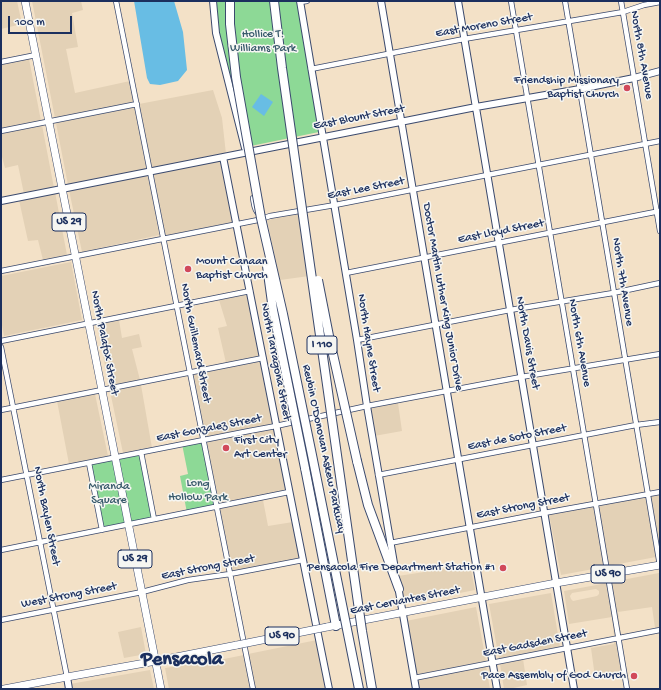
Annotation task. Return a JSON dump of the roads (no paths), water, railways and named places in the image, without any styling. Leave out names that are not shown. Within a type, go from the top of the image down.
[{"type":"highway","name":"Reubin O'Donovan Askew Parkway","points":[[230,1],[230,24],[236,77],[359,689]]},
{"type":"highway","name":"Reubin O'Donovan Askew Parkway","points":[[274,1],[282,68],[362,631],[372,689]]},
{"type":"highway","points":[[298,176],[307,214],[324,314],[357,461],[368,506],[398,589]]},
{"type":"highway","points":[[265,217],[273,310],[332,626]]},
{"type":"main road","name":"North Palafox Street","points":[[25,1],[161,689]]},
{"type":"main road","name":"East Cervantes Street","points":[[156,661],[556,583],[660,566]]},
{"type":"main road","name":"US 90","points":[[4,689],[156,661]]},
{"type":"street","name":"North Guillemard Street","points":[[116,1],[253,689]]},
{"type":"street","points":[[213,1],[216,33],[246,152],[255,211],[256,213],[265,217]]},
{"type":"street","points":[[300,2],[307,1]]},
{"type":"street","name":"Doctor Martin Luther King Junior Drive","points":[[381,1],[497,689]]},
{"type":"street","name":"North Davis Street","points":[[458,1],[574,689]]},
{"type":"street","name":"North 6th Avenue","points":[[511,1],[627,689]]},
{"type":"street","name":"North 7th Avenue","points":[[565,1],[660,566]]},
{"type":"street","name":"North 8th Avenue","points":[[621,1],[658,212],[660,231]]},
{"type":"street","name":"North Hayne Street","points":[[300,2],[335,205],[366,406],[416,689]]},
{"type":"street","name":"East Moreno Street","points":[[311,69],[464,39],[623,12],[644,5],[660,2]]},
{"type":"street","points":[[1,62],[36,55]]},
{"type":"street","name":"East Blount Street","points":[[1,201],[402,121],[580,89],[660,71]]},
{"type":"street","points":[[1,131],[137,104]]},
{"type":"street","name":"East Lee Street","points":[[1,271],[258,220],[265,217],[413,190],[660,141]]},
{"type":"street","name":"North Tarragona Street","points":[[223,157],[302,560],[329,689]]},
{"type":"street","name":"East Lloyd Street","points":[[346,273],[658,212]]},
{"type":"street","points":[[357,340],[510,310],[614,293],[660,283]]},
{"type":"street","points":[[1,341],[250,292]]},
{"type":"street","name":"North Baylen Street","points":[[1,347],[69,689]]},
{"type":"street","name":"East Gonzalez Street","points":[[1,480],[276,426],[366,406],[521,377],[660,354]]},
{"type":"street","points":[[1,410],[263,358]]},
{"type":"street","name":"East de Soto Street","points":[[378,475],[636,425],[660,422]]},
{"type":"street","points":[[141,452],[154,520]]},
{"type":"street","points":[[89,463],[102,530]]},
{"type":"street","points":[[1,550],[289,492]]},
{"type":"street","name":"East Strong Street","points":[[390,543],[544,512],[660,492]]},
{"type":"street","name":"East Strong Street","points":[[142,592],[188,580],[230,574],[302,560]]},
{"type":"street","name":"West Strong Street","points":[[1,620],[142,592]]},
{"type":"street","name":"East Gadsden Street","points":[[414,678],[660,630]]},
{"type":"water","points":[[134,1],[174,1],[183,32],[187,70],[178,81],[160,85],[150,84],[147,78]]},
{"type":"water","points":[[261,94],[273,102],[264,116],[252,107]]},
{"type":"place","name":"Friendship Missionary Baptist Church","points":[[627,88]]},
{"type":"place","name":"Mount Canaan Baptist Church","points":[[188,269]]},
{"type":"place","name":"First City Art Center","points":[[226,448]]},
{"type":"place","name":"Pensacola Fire Department Station #1","points":[[503,568]]},
{"type":"place","name":"Pace Assembly of God Church","points":[[634,676]]},
{"type":"district","name":"Pensacola","points":[[182,661]]},
{"type":"park label","name":"Hollice T. Williams Park","points":[[263,42]]},
{"type":"park label","name":"Long Hollow Park","points":[[198,491]]},
{"type":"park label","name":"Miranda Square","points":[[109,494]]}]
